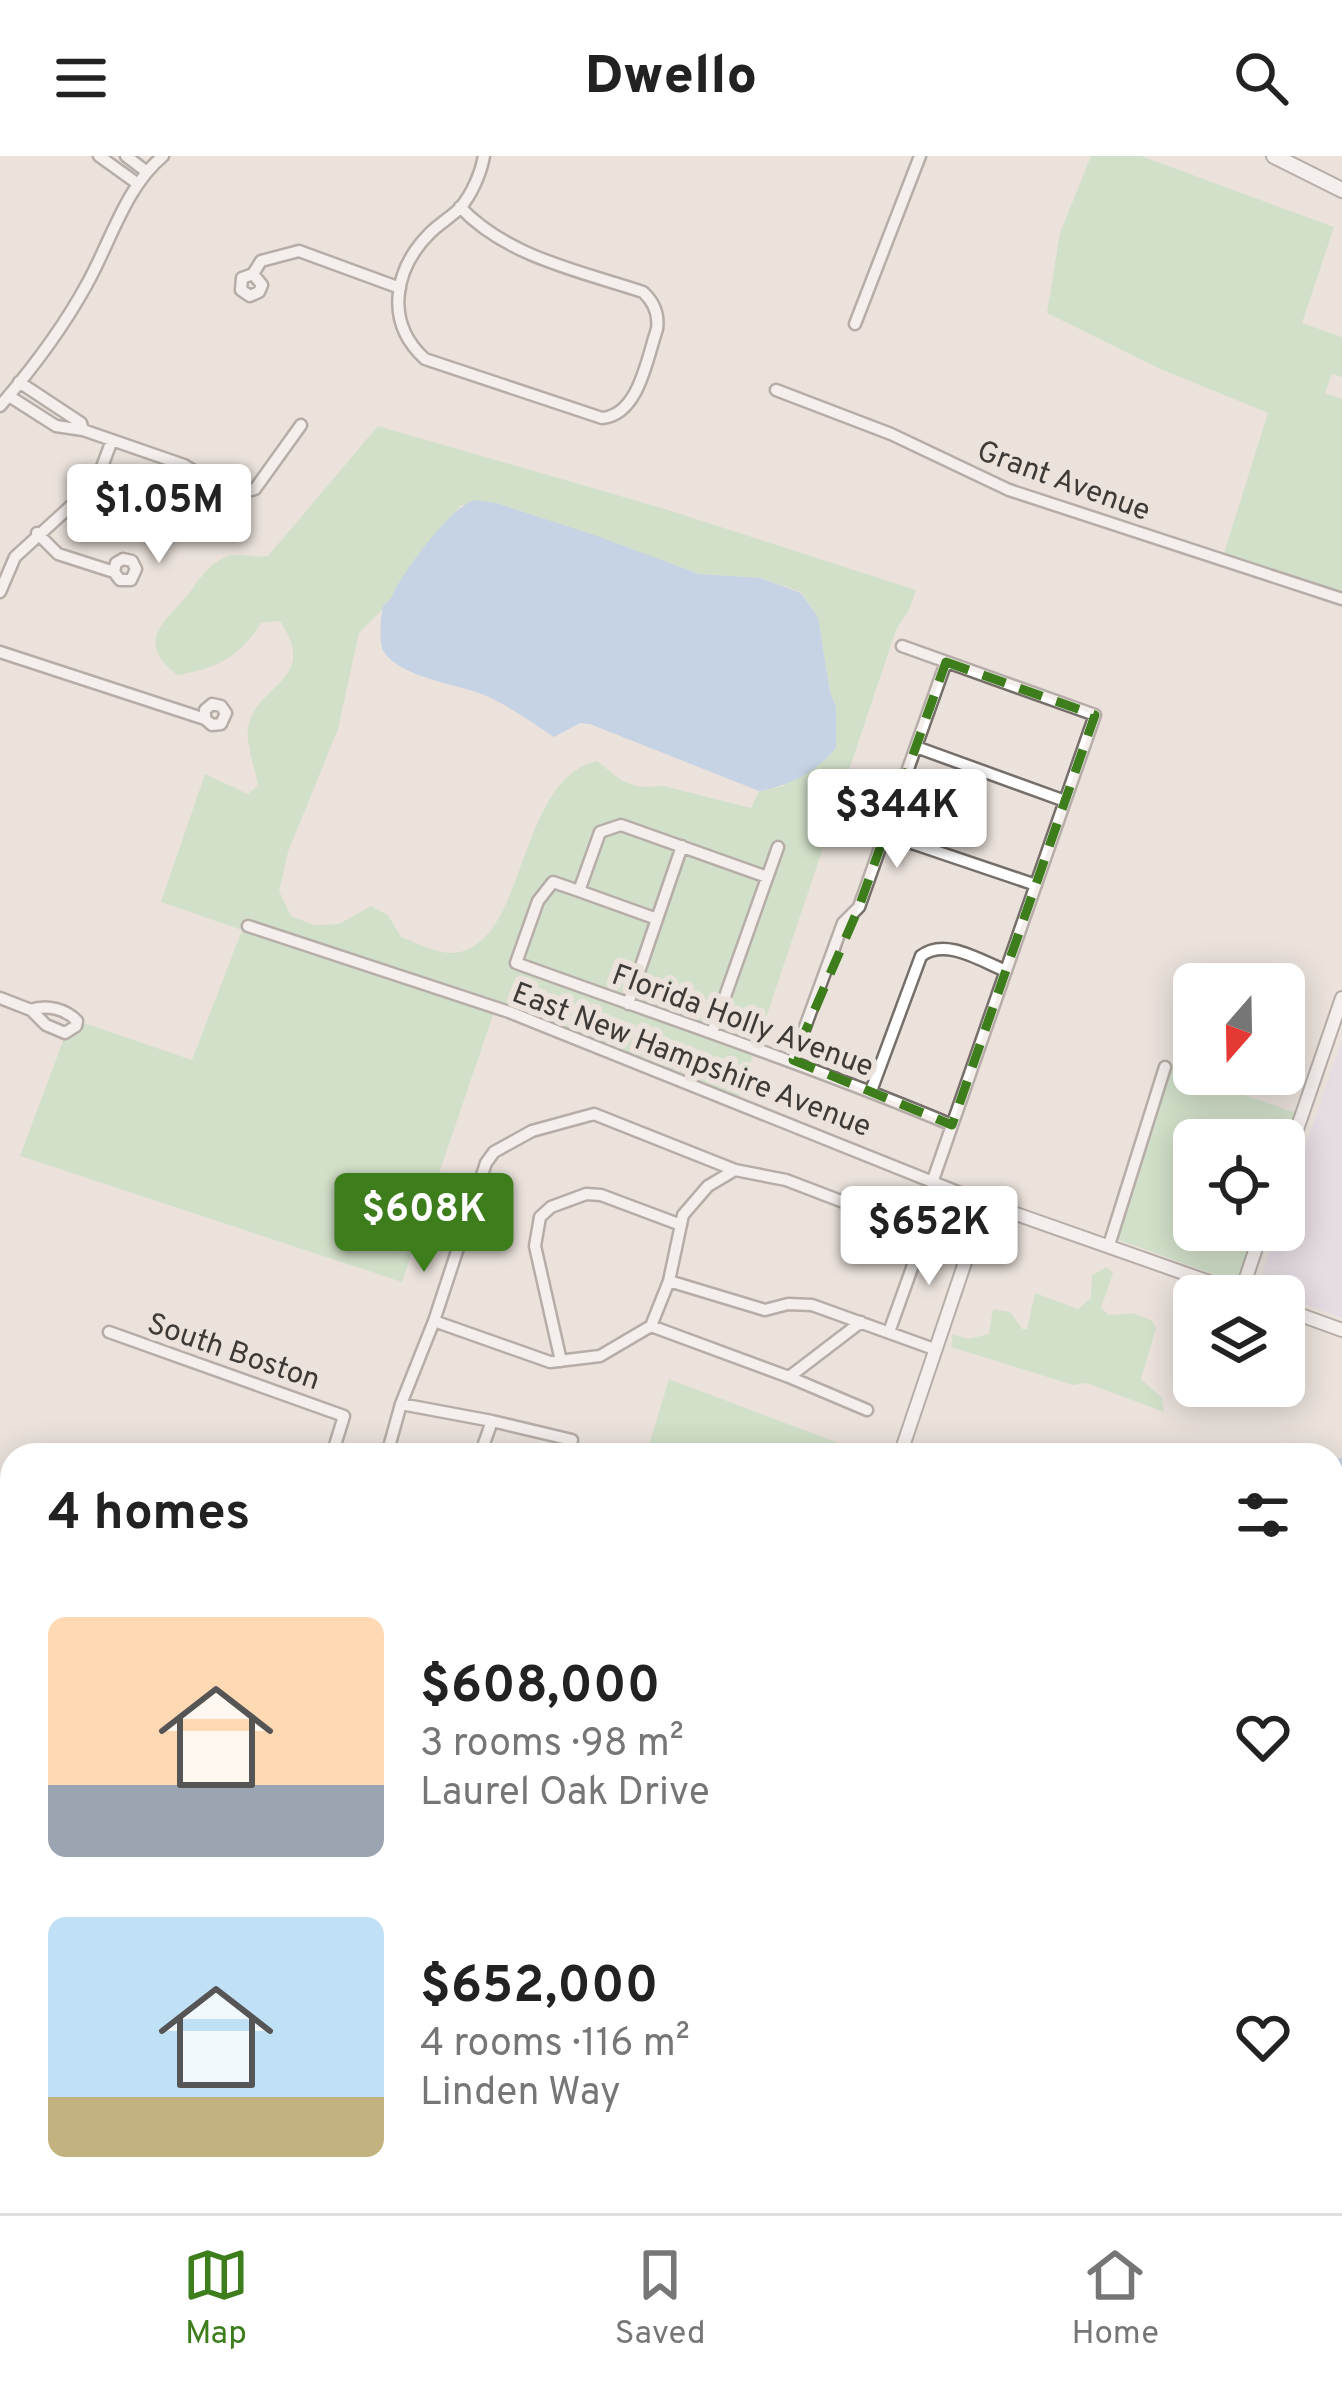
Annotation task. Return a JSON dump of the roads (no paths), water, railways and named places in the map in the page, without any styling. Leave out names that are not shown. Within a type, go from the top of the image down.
[{"type":"main road","points":[[1274,156],[1342,190]]},
{"type":"street","points":[[99,156],[138,184]]},
{"type":"street","points":[[126,156],[147,172]]},
{"type":"street","points":[[163,156],[138,184],[84,290],[4,401],[56,426],[83,430],[184,465],[223,491],[245,494],[255,489],[302,425]]},
{"type":"street","points":[[460,207],[478,227],[518,249],[643,292],[651,299],[658,318],[633,398],[620,414],[602,418],[425,358],[410,343],[394,304],[414,251],[460,207],[484,156]]},
{"type":"street","points":[[855,324],[920,156]]},
{"type":"street","points":[[253,274],[261,261],[299,251],[400,288]]},
{"type":"street","points":[[19,382],[81,423],[83,430]]},
{"type":"street","name":"Grant Avenue","points":[[776,390],[891,434],[1009,490],[1342,598]]},
{"type":"street","points":[[0,592],[15,557],[96,483],[112,440]]},
{"type":"street","points":[[37,533],[70,560],[114,572]]},
{"type":"street","points":[[902,646],[1095,715],[933,1180]]},
{"type":"street","points":[[0,652],[205,718]]},
{"type":"street","points":[[793,1060],[843,923],[860,908],[946,662]]},
{"type":"street","points":[[916,747],[1065,801]]},
{"type":"street","points":[[657,919],[579,891],[600,832],[610,826],[621,825],[767,877]]},
{"type":"street","points":[[885,834],[1036,885]]},
{"type":"street","points":[[628,1004],[682,846]]},
{"type":"street","points":[[712,1033],[778,847]]},
{"type":"street","name":"Florida Holly Avenue","points":[[579,891],[554,882],[538,902],[516,963],[793,1060],[952,1125]]},
{"type":"street","name":"East New Hampshire Avenue","points":[[248,926],[509,1012],[985,1203],[1189,1275]]},
{"type":"street","points":[[872,1091],[921,956],[944,948],[1006,971]]},
{"type":"street","points":[[0,998],[31,1010]]},
{"type":"street","points":[[1300,1119],[1342,998]]},
{"type":"street","points":[[1109,1245],[1165,1067]]},
{"type":"street","points":[[389,1443],[486,1163],[494,1153],[532,1131],[594,1114],[735,1170],[786,1180],[914,1229],[917,1254],[889,1332]]},
{"type":"street","points":[[434,1321],[550,1362],[600,1356],[651,1326],[670,1281],[688,1208],[708,1186],[735,1170]]},
{"type":"street","points":[[561,1361],[535,1246],[540,1217],[551,1207],[586,1194],[601,1195],[681,1225]]},
{"type":"street","points":[[904,1443],[985,1203]]},
{"type":"street","points":[[861,1254],[873,1214]]},
{"type":"street","points":[[670,1281],[765,1310],[788,1304],[812,1306],[934,1348]]},
{"type":"street","points":[[1305,1317],[1342,1330]]},
{"type":"street","points":[[789,1376],[861,1322]]},
{"type":"street","points":[[651,1326],[867,1409]]},
{"type":"street","name":"South Boston","points":[[109,1332],[344,1416],[336,1443]]},
{"type":"street","points":[[401,1404],[572,1440]]},
{"type":"street","points":[[484,1443],[492,1421]]},
{"type":"water","points":[[474,500],[597,536],[699,574],[761,578],[801,593],[818,617],[836,707],[836,748],[802,777],[759,791],[590,724],[580,723],[554,737],[489,697],[404,669],[384,652],[383,606],[432,537]]}]
